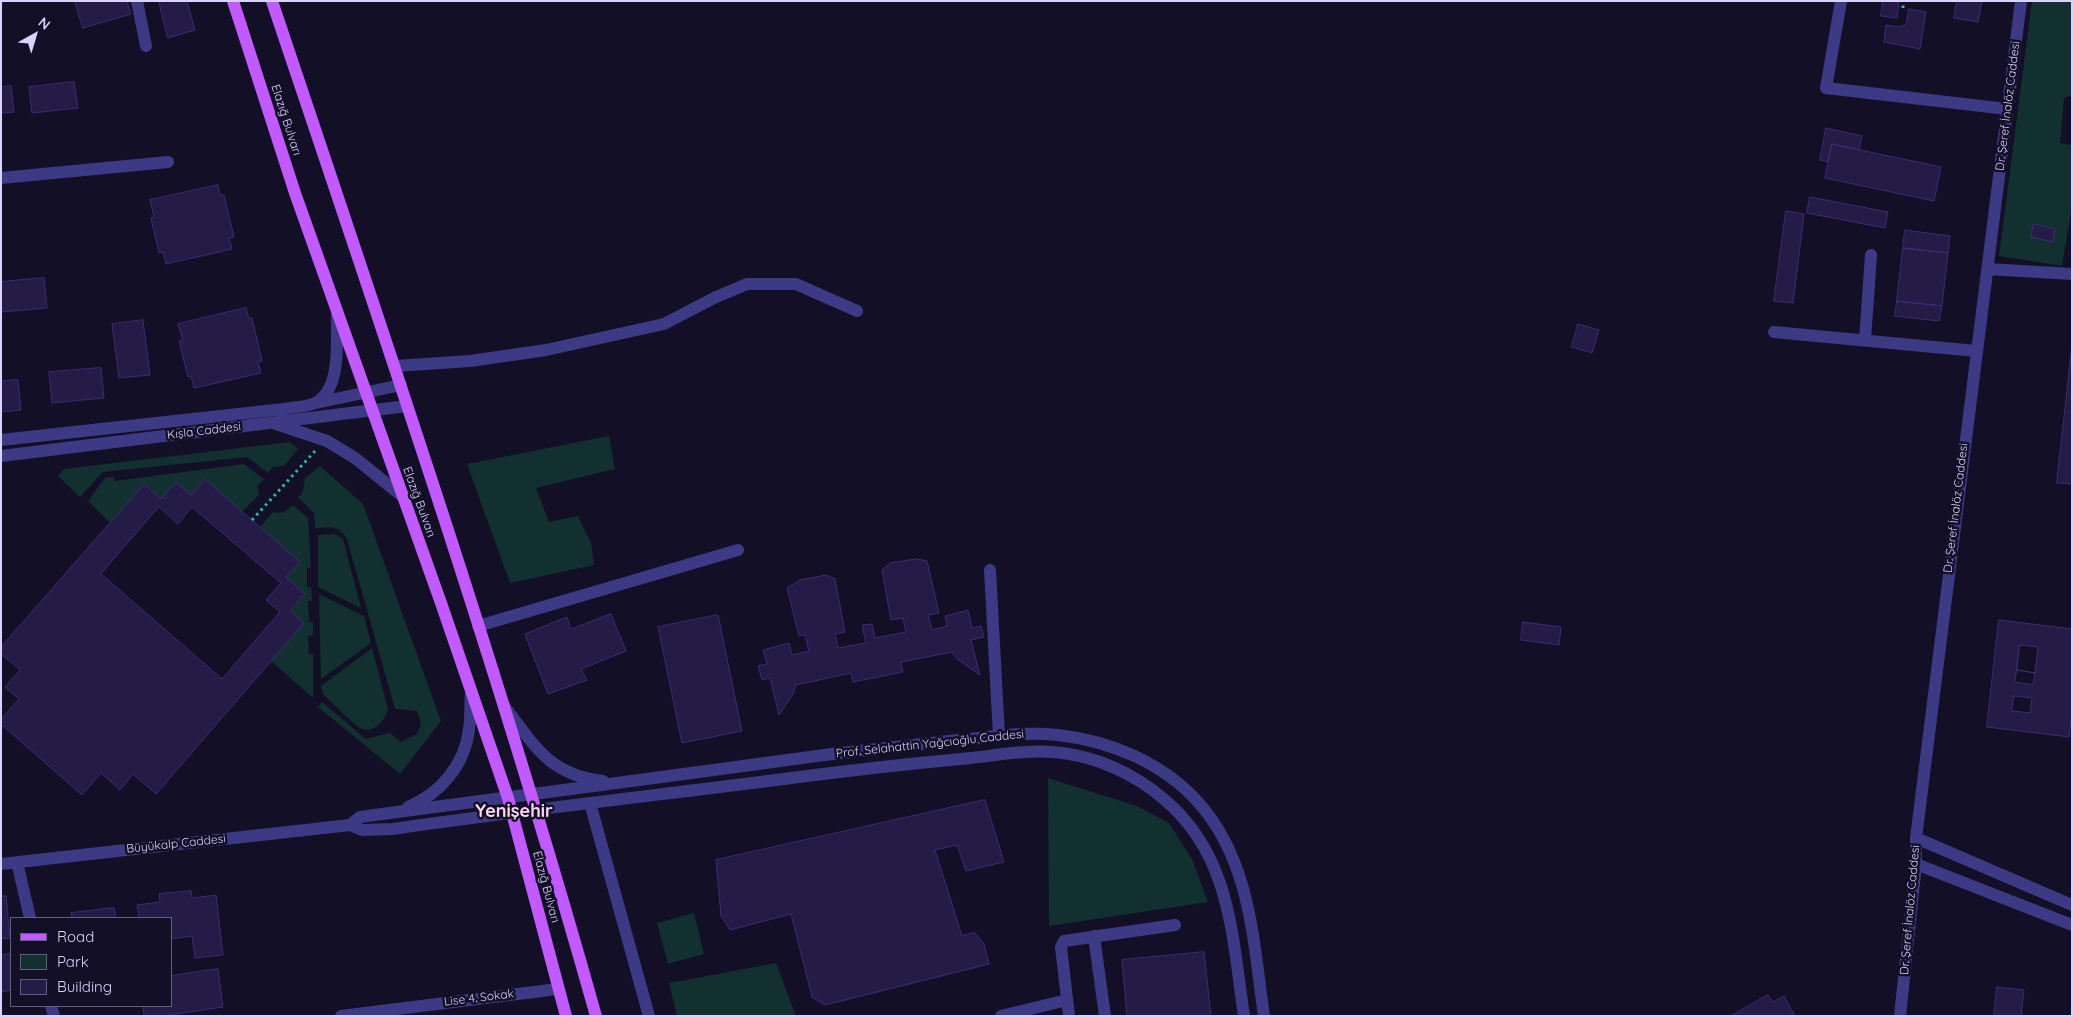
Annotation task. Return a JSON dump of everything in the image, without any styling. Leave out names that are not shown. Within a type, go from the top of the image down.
[{"type":"main road","name":"Elazığ Bulvarı","points":[[233,1],[295,194],[508,798],[566,1016]]},
{"type":"main road","name":"Elazığ Bulvarı","points":[[272,1],[395,366],[532,795],[596,1016]]},
{"type":"street","points":[[137,1],[146,46]]},
{"type":"street","points":[[1840,1],[1826,88],[2007,110]]},
{"type":"street","name":"Dr. Şeref İnalöz Caddesi","points":[[1900,1016],[1916,864],[1916,838],[2020,1]]},
{"type":"street","points":[[1,178],[168,162]]},
{"type":"street","points":[[1865,340],[1871,255]]},
{"type":"street","points":[[1988,269],[2071,271]]},
{"type":"street","points":[[395,366],[470,360],[546,350],[664,324],[714,298],[747,284],[796,284],[857,311]]},
{"type":"street","points":[[316,403],[330,387],[336,373],[337,311]]},
{"type":"street","points":[[1774,332],[1976,351]]},
{"type":"street","points":[[1,440],[284,409],[401,385]]},
{"type":"street","name":"Kışla Caddesi","points":[[1,456],[407,406]]},
{"type":"street","points":[[274,423],[327,441],[355,458],[402,496]]},
{"type":"street","points":[[478,626],[738,550]]},
{"type":"street","points":[[990,570],[999,736]]},
{"type":"street","points":[[397,812],[419,802],[437,790],[456,768],[469,731],[471,691]]},
{"type":"street","points":[[503,705],[536,747],[556,766],[576,776],[621,783]]},
{"type":"street","name":"Prof. Selahattin Yağcıoğlu Caddesi","points":[[508,798],[857,751],[999,736],[1057,735],[1121,750],[1160,770],[1180,785],[1197,801],[1223,836],[1234,857],[1243,883],[1264,1016]]},
{"type":"street","name":"Prof. Selahattin Yağcıoğlu Caddesi","points":[[537,811],[1013,752],[1054,752],[1094,760],[1132,776],[1166,800],[1206,849],[1223,888],[1228,909],[1244,1016]]},
{"type":"street","name":"Büyükalp Caddesi","points":[[350,825],[360,817],[508,798]]},
{"type":"street","points":[[590,803],[649,1016]]},
{"type":"street","name":"Büyükalp Caddesi","points":[[1,864],[350,825],[362,830],[393,829],[537,811]]},
{"type":"street","points":[[1916,838],[2072,905]]},
{"type":"street","points":[[17,862],[30,917]]},
{"type":"street","points":[[1916,864],[2072,925]]},
{"type":"street","points":[[1069,1016],[1061,947],[1064,941],[1175,925]]},
{"type":"street","points":[[1094,936],[1106,1016]]},
{"type":"street","name":"Lise 4. Sokak","points":[[341,1016],[558,989]]},
{"type":"street","points":[[1001,1016],[1067,1000]]},
{"type":"path","points":[[1903,1],[1903,8]]},
{"type":"path","points":[[252,520],[318,446]]},
{"type":"green space","points":[[2032,1],[2072,1],[2072,95],[2064,98],[2060,143],[2072,145],[2072,206],[2062,266],[1999,256]]},
{"type":"green space","points":[[609,436],[615,469],[536,488],[549,522],[578,516],[591,543],[594,565],[510,583],[467,464]]},
{"type":"green space","points":[[290,442],[298,449],[284,466],[273,467],[268,473],[247,457],[103,472],[80,497],[58,476],[64,469]]},
{"type":"green space","points":[[244,464],[264,479],[257,486],[259,495],[242,512],[205,479],[191,495],[176,482],[161,499],[144,484],[110,523],[88,501],[105,478],[113,477],[115,481]]},
{"type":"green space","points":[[320,466],[363,504],[441,721],[400,774],[318,707],[322,702],[366,739],[390,733],[401,742],[417,734],[421,724],[417,711],[395,709],[347,539],[337,529],[315,528],[314,513],[298,497],[302,494],[305,478]]},
{"type":"green space","points":[[293,505],[308,518],[311,568],[307,568],[307,587],[311,587],[312,601],[308,601],[309,622],[313,622],[313,635],[308,636],[309,654],[313,653],[313,698],[271,661],[304,623],[290,611],[305,594],[286,577],[299,562],[260,527],[273,512],[284,512]]},
{"type":"green space","points":[[335,534],[343,539],[361,608],[318,587],[318,535]]},
{"type":"green space","points":[[319,594],[364,616],[371,643],[321,679]]},
{"type":"green space","points":[[372,648],[388,709],[379,725],[367,730],[362,729],[348,718],[323,694],[321,686]]},
{"type":"green space","points":[[1048,778],[1137,806],[1169,823],[1192,859],[1208,902],[1049,926]]},
{"type":"green space","points":[[694,913],[704,954],[668,964],[657,923]]},
{"type":"green space","points":[[776,963],[796,1016],[677,1016],[669,983]]},
{"type":"building","points":[[75,1],[127,1],[131,14],[83,28]]},
{"type":"building","points":[[159,1],[187,1],[195,30],[168,38]]},
{"type":"building","points":[[1883,1],[1899,2],[1897,18],[1881,16]]},
{"type":"building","points":[[1957,1],[1982,1],[1978,22],[1954,18]]},
{"type":"building","points":[[1909,9],[1926,12],[1920,49],[1884,42],[1886,25],[1900,27],[1906,24]]},
{"type":"building","points":[[74,82],[78,108],[32,113],[29,87]]},
{"type":"building","points":[[11,86],[14,112],[1,113],[1,87]]},
{"type":"building","points":[[1826,128],[1862,136],[1859,150],[1832,144],[1828,162],[1820,160]]},
{"type":"building","points":[[1832,144],[1941,167],[1934,201],[1825,178]]},
{"type":"building","points":[[218,185],[220,195],[224,195],[234,237],[229,238],[232,249],[166,264],[163,252],[159,253],[151,218],[154,217],[150,200]]},
{"type":"building","points":[[1810,197],[1888,212],[1885,228],[1807,213]]},
{"type":"building","points":[[1786,211],[1804,214],[1793,303],[1774,301]]},
{"type":"building","points":[[2034,224],[2055,229],[2053,242],[2031,237]]},
{"type":"building","points":[[1905,230],[1950,236],[1948,253],[1903,248]]},
{"type":"building","points":[[1903,248],[1948,253],[1942,306],[1897,301]]},
{"type":"building","points":[[44,278],[47,308],[1,312],[1,282]]},
{"type":"building","points":[[1897,301],[1942,306],[1939,321],[1895,316]]},
{"type":"building","points":[[246,308],[249,319],[252,318],[262,361],[258,362],[261,373],[194,388],[191,376],[188,377],[179,341],[183,341],[178,324]]},
{"type":"building","points":[[143,320],[150,375],[119,378],[112,324]]},
{"type":"building","points":[[1578,324],[1599,330],[1592,353],[1572,347]]},
{"type":"building","points":[[2072,345],[2072,484],[2057,483]]},
{"type":"building","points":[[101,368],[104,398],[52,403],[49,372]]},
{"type":"building","points":[[18,380],[21,410],[1,412],[1,381]]},
{"type":"building","points":[[205,479],[300,562],[286,577],[305,594],[290,611],[304,623],[156,794],[133,774],[120,790],[101,773],[82,795],[1,724],[1,719],[19,699],[5,687],[20,670],[1,654],[1,647],[144,484],[161,499],[176,482],[191,495]],"holes":[[[159,507],[178,524],[192,507],[281,583],[266,600],[280,612],[222,679],[101,574]]]},
{"type":"building","points":[[917,559],[927,561],[939,613],[928,615],[932,630],[947,626],[945,616],[968,610],[972,628],[981,626],[984,637],[971,640],[980,675],[957,659],[952,652],[901,662],[903,672],[853,682],[851,673],[796,685],[793,694],[779,715],[770,678],[762,680],[758,666],[767,664],[763,650],[789,643],[792,655],[809,651],[805,635],[799,636],[787,588],[800,580],[826,575],[835,579],[845,632],[835,634],[838,648],[866,643],[862,625],[872,624],[875,638],[906,632],[903,618],[891,620],[882,570],[890,563]]},
{"type":"building","points":[[611,614],[626,651],[581,669],[587,680],[548,694],[525,634],[567,617],[571,629]]},
{"type":"building","points":[[718,615],[742,731],[682,743],[658,627]]},
{"type":"building","points":[[1999,620],[2072,629],[2072,714],[2069,737],[1987,727]],"holes":[[[2017,670],[2035,673],[2033,685],[2015,682]],[[2014,696],[2032,698],[2030,713],[2012,711]]]},
{"type":"building","points":[[1523,622],[1561,627],[1559,645],[1521,640]]},
{"type":"building","points":[[2020,645],[2038,647],[2035,673],[2017,670]]},
{"type":"building","points":[[985,800],[1004,862],[966,871],[957,845],[935,850],[962,936],[974,932],[984,944],[989,964],[825,1005],[812,997],[791,914],[730,930],[721,916],[716,860]]},
{"type":"building","points":[[191,891],[192,898],[216,895],[223,955],[195,958],[192,936],[172,939],[172,917],[139,917],[137,905],[160,902],[159,894]]},
{"type":"building","points":[[1,896],[6,896],[10,938],[1,939]]},
{"type":"building","points":[[114,908],[116,917],[72,917],[71,913]]},
{"type":"building","points":[[1204,952],[1211,1016],[1127,1016],[1122,960]]},
{"type":"building","points":[[10,954],[10,990],[1,992],[1,955]]},
{"type":"building","points":[[218,969],[223,1007],[162,1016],[144,1016],[143,1007],[172,1007],[172,976]]},
{"type":"building","points":[[1997,987],[2024,990],[2021,1016],[1994,1016]]},
{"type":"building","points":[[1768,995],[1773,1002],[1784,996],[1795,1016],[1731,1016]]},
{"type":"district","name":"Yenişehir","points":[[514,812]]}]
